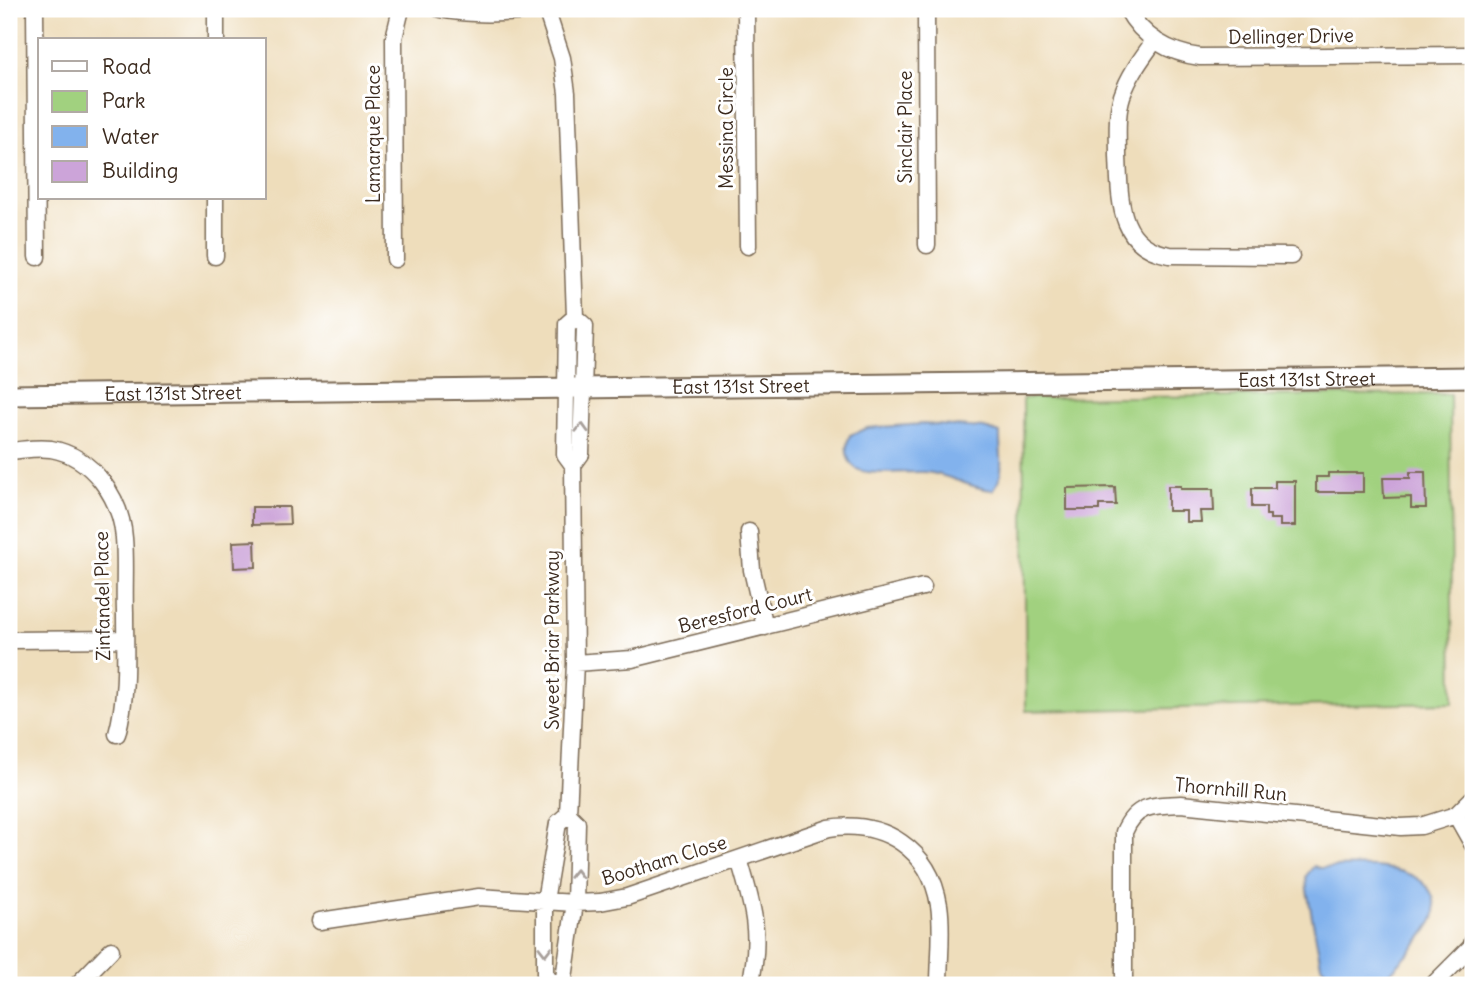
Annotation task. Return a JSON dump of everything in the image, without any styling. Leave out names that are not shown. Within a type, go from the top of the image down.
[{"type":"street","points":[[35,9],[37,257]]},
{"type":"street","points":[[216,9],[216,38]]},
{"type":"street","name":"Lamarque Place","points":[[395,259],[394,38],[401,9]]},
{"type":"street","points":[[440,9],[490,13],[544,9]]},
{"type":"street","name":"Sweet Briar Parkway","points":[[544,9],[562,58],[568,93],[575,317],[567,324],[575,389],[565,454],[573,465],[576,663],[568,814],[558,823],[545,901],[545,974],[553,985],[564,978],[575,902],[577,823],[568,814]]},
{"type":"street","name":"Messina Circle","points":[[746,9],[748,246]]},
{"type":"street","name":"Sinclair Place","points":[[926,9],[927,245]]},
{"type":"street","name":"Dellinger Drive","points":[[1127,9],[1137,24],[1155,40],[1174,52],[1200,57],[1473,55]]},
{"type":"street","points":[[1155,40],[1128,82],[1119,110],[1120,203],[1125,221],[1133,234],[1151,250],[1170,256],[1291,256]]},
{"type":"street","points":[[215,200],[215,256]]},
{"type":"street","name":"East 131st Street","points":[[9,395],[1473,377]]},
{"type":"street","name":"Zinfandel Place","points":[[9,451],[37,448],[66,453],[81,462],[104,484],[118,509],[124,536],[125,639],[124,706],[117,734]]},
{"type":"street","points":[[750,532],[751,570],[765,627]]},
{"type":"street","name":"Beresford Court","points":[[576,663],[632,659],[923,587]]},
{"type":"street","points":[[9,640],[125,639]]},
{"type":"street","points":[[1473,798],[1456,815],[1473,845]]},
{"type":"street","name":"Thornhill Run","points":[[1124,985],[1124,832],[1130,818],[1149,806],[1181,804],[1401,827],[1421,826],[1456,815]]},
{"type":"street","name":"Bootham Close","points":[[320,921],[478,897],[600,902],[627,897],[838,827],[869,829],[890,835],[904,843],[919,858],[934,883],[939,907],[939,985]]},
{"type":"street","points":[[739,859],[756,924],[757,947],[750,985]]},
{"type":"street","points":[[1433,985],[1471,947],[1473,941]]},
{"type":"street","points":[[76,985],[111,950]]},
{"type":"green space","points":[[1450,394],[1453,703],[1026,711],[1023,398]]},
{"type":"water","points":[[923,424],[984,428],[1000,433],[1001,470],[993,490],[933,473],[862,471],[853,466],[848,458],[850,435],[867,428]]},
{"type":"water","points":[[1314,866],[1400,871],[1426,885],[1433,897],[1435,913],[1430,926],[1378,985],[1326,985],[1307,890],[1306,876]]},
{"type":"building","points":[[1410,472],[1425,472],[1426,508],[1411,508],[1411,497],[1384,498],[1383,478],[1410,478]]},
{"type":"building","points":[[1328,473],[1363,473],[1363,492],[1316,492],[1316,477],[1328,477]]},
{"type":"building","points":[[1275,481],[1295,481],[1295,526],[1280,526],[1280,519],[1270,519],[1270,515],[1266,515],[1266,507],[1252,507],[1252,488],[1275,488]]},
{"type":"building","points":[[1168,486],[1181,486],[1181,489],[1213,489],[1214,511],[1200,511],[1201,522],[1186,522],[1186,511],[1168,511]]},
{"type":"building","points":[[1115,487],[1116,505],[1099,505],[1099,510],[1067,510],[1067,488]]},
{"type":"building","points":[[252,507],[289,507],[290,524],[252,525]]},
{"type":"building","points":[[255,541],[256,567],[234,568],[233,542]]}]
